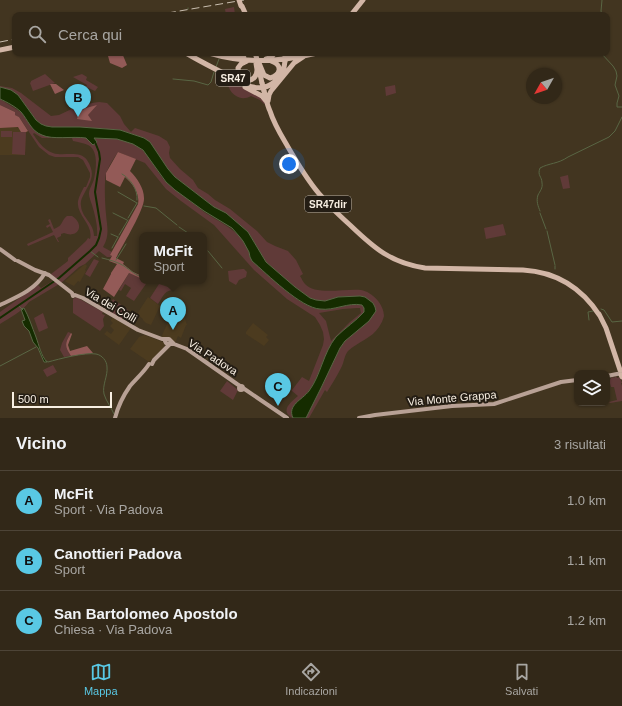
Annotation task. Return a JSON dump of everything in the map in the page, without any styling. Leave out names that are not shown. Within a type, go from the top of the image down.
[{"type":"highway","points":[[353,12],[362,0]]},
{"type":"highway","points":[[0,49],[12,47]]},
{"type":"highway","name":"SR47","points":[[191,56],[246,85],[253,87],[264,87],[273,83],[280,77],[284,69],[284,57]]},
{"type":"highway","points":[[220,56],[247,60],[266,60],[284,57]]},
{"type":"highway","points":[[228,56],[247,60]]},
{"type":"highway","points":[[239,56],[247,60]]},
{"type":"highway","points":[[266,60],[272,56]]},
{"type":"highway","points":[[268,105],[269,95],[294,63],[308,56]]},
{"type":"highway","points":[[247,60],[242,62],[238,68],[238,74],[244,80],[249,80],[255,76],[257,70],[256,57]]},
{"type":"highway","points":[[256,57],[262,72],[266,77],[275,77],[278,73],[279,66],[266,60]]},
{"type":"highway","name":"SR47dir","points":[[256,57],[272,117],[281,136],[295,159],[314,188],[334,210],[379,251],[401,262],[420,268],[531,271],[545,273],[564,281],[578,290],[600,316],[606,328],[621,374]]},
{"type":"highway","points":[[213,68],[262,96],[268,105]]},
{"type":"highway","points":[[494,270],[524,268],[550,273],[551,275]]},
{"type":"highway","points":[[558,278],[572,283],[584,292],[600,316]]},
{"type":"main road","points":[[0,248],[16,260],[45,273],[31,289],[0,305]]},
{"type":"main road","name":"Via dei Colli","points":[[45,273],[74,294],[138,330]]},
{"type":"main road","name":"Via Padova","points":[[138,330],[190,350],[287,418]]},
{"type":"main road","points":[[115,418],[119,405],[129,388],[165,348],[168,342]]},
{"type":"main road","points":[[610,376],[621,374]]},
{"type":"main road","name":"Via Monte Grappa","points":[[359,418],[452,406],[494,404],[544,387],[561,382],[574,380]]},
{"type":"shaded area","points":[[234,7],[235,12],[226,12],[225,9]]},
{"type":"shaded area","points":[[108,56],[123,56],[127,65],[122,68],[110,63]]},
{"type":"shaded area","points":[[45,74],[55,83],[33,91],[30,83],[31,81]]},
{"type":"shaded area","points":[[82,74],[87,77],[86,80],[98,87],[95,91],[86,87],[87,85],[73,77]]},
{"type":"shaded area","points":[[227,79],[261,97],[266,103],[264,104],[260,100],[251,96],[242,98],[234,95],[229,88]]},
{"type":"shaded area","points":[[50,84],[56,84],[64,90],[55,94]]},
{"type":"shaded area","points":[[395,85],[396,93],[386,96],[385,87]]},
{"type":"shaded area","points":[[0,86],[12,88],[21,93],[51,116],[59,115],[78,106],[79,108],[92,103],[107,103],[120,116],[124,124],[131,132],[135,128],[159,136],[167,141],[170,147],[170,158],[193,180],[198,188],[230,209],[257,231],[267,242],[288,251],[296,260],[303,274],[300,276],[305,284],[310,288],[323,291],[361,290],[369,293],[377,299],[382,307],[384,316],[383,320],[373,334],[348,351],[336,377],[327,392],[325,390],[309,418],[306,418],[340,348],[345,341],[369,321],[365,297],[338,297],[325,301],[310,298],[294,287],[266,262],[248,232],[175,177],[150,143],[144,138],[120,130],[46,126],[36,120],[18,95]]},
{"type":"shaded area","points":[[0,87],[11,90],[18,95],[36,120],[46,126],[120,130],[144,138],[150,142],[175,177],[214,207],[226,213],[248,232],[266,262],[310,298],[325,301],[338,297],[360,296],[365,297],[373,303],[376,311],[369,321],[345,341],[340,348],[306,418],[293,418],[292,410],[296,403],[309,391],[313,385],[328,350],[336,337],[364,312],[362,305],[357,304],[330,309],[320,309],[303,303],[284,290],[252,261],[243,241],[232,228],[204,211],[166,182],[143,150],[133,144],[117,139],[94,138],[97,142],[93,145],[86,138],[51,137],[42,135],[32,128],[19,110],[0,99]]},
{"type":"shaded area","points":[[0,99],[22,113],[37,133],[52,137],[116,139],[127,141],[138,146],[147,155],[166,182],[204,212],[238,235],[248,249],[250,257],[273,280],[292,296],[311,307],[319,309],[330,309],[356,304],[362,305],[364,312],[337,337],[331,345],[316,379],[306,395],[296,403],[292,414],[293,418],[289,415],[287,410],[290,404],[298,396],[292,390],[302,377],[309,381],[323,345],[323,332],[315,317],[287,299],[254,270],[214,225],[166,189],[145,163],[118,152],[107,171],[105,182],[105,205],[108,231],[107,239],[103,247],[112,252],[110,255],[112,256],[107,257],[99,251],[61,283],[29,302],[19,312],[0,324],[0,312],[38,285],[41,288],[54,280],[54,277],[51,274],[68,261],[68,258],[88,238],[90,239],[91,234],[78,206],[80,195],[84,187],[86,187],[90,177],[90,173],[83,160],[78,157],[55,157],[49,155],[39,147],[19,117],[15,115],[15,112],[0,105]],"holes":[[[34,133],[42,138],[72,138],[73,141],[88,145],[94,151],[96,160],[95,171],[89,194],[96,220],[97,236],[94,236],[92,228],[83,214],[81,204],[82,198],[92,177],[90,165],[87,160],[78,154],[57,154],[51,152],[41,145],[33,134]],[[360,308],[361,313],[331,341],[326,321],[319,313]]]},
{"type":"shaded area","points":[[0,105],[15,112],[15,115],[19,117],[28,131],[21,132],[18,127],[0,128]]},
{"type":"shaded area","points":[[97,105],[88,115],[92,121],[77,119],[79,112]]},
{"type":"shaded area","points":[[0,121],[28,131],[26,133],[25,155],[0,155]]},
{"type":"shaded area","points":[[1,131],[12,131],[12,137],[1,137]]},
{"type":"shaded area","points":[[13,132],[26,132],[25,155],[12,154]]},
{"type":"shaded area","points":[[118,152],[136,159],[130,171],[140,183],[144,198],[137,219],[116,258],[124,262],[123,264],[139,275],[139,278],[129,273],[114,297],[103,289],[117,264],[109,261],[112,256],[110,255],[138,204],[138,197],[135,189],[125,177],[120,187],[106,180],[106,173]]},
{"type":"shaded area","points":[[568,175],[570,188],[563,189],[560,177]]},
{"type":"shaded area","points":[[67,216],[72,216],[76,219],[79,226],[77,232],[73,234],[61,234],[61,236],[57,238],[59,242],[54,235],[28,246],[27,244],[53,232],[50,226],[47,228],[46,226],[50,224],[48,220],[50,219],[54,229],[61,225]]},
{"type":"shaded area","points":[[503,224],[506,235],[486,239],[484,228]]},
{"type":"shaded area","points":[[94,259],[99,261],[90,277],[85,274]]},
{"type":"shaded area","points":[[85,264],[87,266],[86,271],[80,282],[78,281],[74,286],[65,281]]},
{"type":"shaded area","points":[[244,269],[247,272],[246,277],[239,280],[236,285],[229,281],[228,271]]},
{"type":"shaded area","points":[[129,273],[139,278],[139,284],[146,284],[134,301],[126,296],[131,288],[125,284],[121,291],[119,290]]},
{"type":"shaded area","points":[[159,284],[172,290],[165,293],[158,304],[150,298]]},
{"type":"shaded area","points":[[76,297],[103,312],[102,314],[105,315],[103,319],[104,326],[100,331],[73,313],[73,299]]},
{"type":"shaded area","points":[[148,297],[160,306],[151,325],[146,323],[137,314]]},
{"type":"shaded area","points":[[178,298],[187,325],[181,338],[178,336],[175,343],[161,338]]},
{"type":"shaded area","points":[[113,299],[128,310],[121,320],[107,310]]},
{"type":"shaded area","points":[[24,308],[42,354],[47,362],[44,362],[29,331],[24,326],[22,321],[25,320],[21,309]]},
{"type":"shaded area","points":[[43,313],[48,328],[39,332],[34,318]]},
{"type":"shaded area","points":[[113,317],[131,328],[119,345],[104,334],[107,331],[111,334],[114,330],[110,326],[113,323],[111,320]]},
{"type":"shaded area","points":[[253,323],[268,335],[266,337],[269,340],[264,346],[246,334]]},
{"type":"shaded area","points":[[68,332],[71,333],[67,339],[66,347],[71,356],[64,357],[60,350]]},
{"type":"shaded area","points":[[71,333],[72,334],[68,345],[70,351],[87,346],[93,353],[71,356],[67,350],[66,344]]},
{"type":"shaded area","points":[[144,335],[163,342],[165,345],[149,362],[130,349],[139,337]]},
{"type":"shaded area","points":[[53,365],[57,372],[47,377],[43,370]]},
{"type":"shaded area","points":[[616,376],[617,378],[620,377],[622,383],[622,401],[610,403],[617,400],[614,387],[611,387],[610,381],[611,378]]},
{"type":"shaded area","points":[[227,381],[238,390],[233,400],[220,391]]},
{"type":"waterway","points":[[601,12],[602,0]]},
{"type":"waterway","points":[[604,56],[616,71],[617,76],[615,85],[619,96],[617,107],[622,107]]},
{"type":"waterway","points":[[216,67],[219,59]]},
{"type":"waterway","points":[[173,79],[194,81],[208,85],[211,82],[214,72]]},
{"type":"waterway","points":[[540,211],[537,199],[542,186],[539,173],[540,168],[561,161],[609,137],[615,131],[622,117]]},
{"type":"waterway","points":[[0,318],[59,278],[96,245],[101,229],[95,192],[100,159],[95,142]]},
{"type":"waterway","points":[[122,174],[133,185],[137,200]]},
{"type":"waterway","points":[[118,192],[137,203]]},
{"type":"waterway","points":[[128,218],[137,203]]},
{"type":"waterway","points":[[144,206],[156,208],[177,225]]},
{"type":"waterway","points":[[113,213],[127,220]]},
{"type":"waterway","points":[[540,213],[546,229]]},
{"type":"waterway","points":[[119,235],[128,220]]},
{"type":"waterway","points":[[179,227],[186,232]]},
{"type":"waterway","points":[[547,231],[555,265]]},
{"type":"waterway","points":[[111,234],[118,237]]},
{"type":"waterway","points":[[112,248],[118,237]]},
{"type":"waterway","points":[[116,260],[126,244]]},
{"type":"waterway","points":[[90,251],[98,257]]},
{"type":"waterway","points":[[208,251],[222,268]]},
{"type":"waterway","points":[[102,258],[119,263],[139,276]]},
{"type":"waterway","points":[[19,306],[23,310]]},
{"type":"waterway","points":[[601,309],[604,310],[612,322],[622,321]]},
{"type":"waterway","points":[[589,320],[588,312],[593,311]]},
{"type":"waterway","points":[[0,366],[36,347]]},
{"type":"waterway","points":[[46,361],[48,362],[85,354],[96,354],[102,357],[107,367],[104,394],[114,414]]},
{"type":"railway","points":[[174,12],[244,0]]},
{"type":"railway","points":[[0,42],[12,40]]},
{"type":"place","name":"Canottieri Padova","points":[[78,117]]},
{"type":"place","name":"McFit","points":[[173,330]]},
{"type":"place","name":"San Bartolomeo Apostolo","points":[[278,406]]}]
